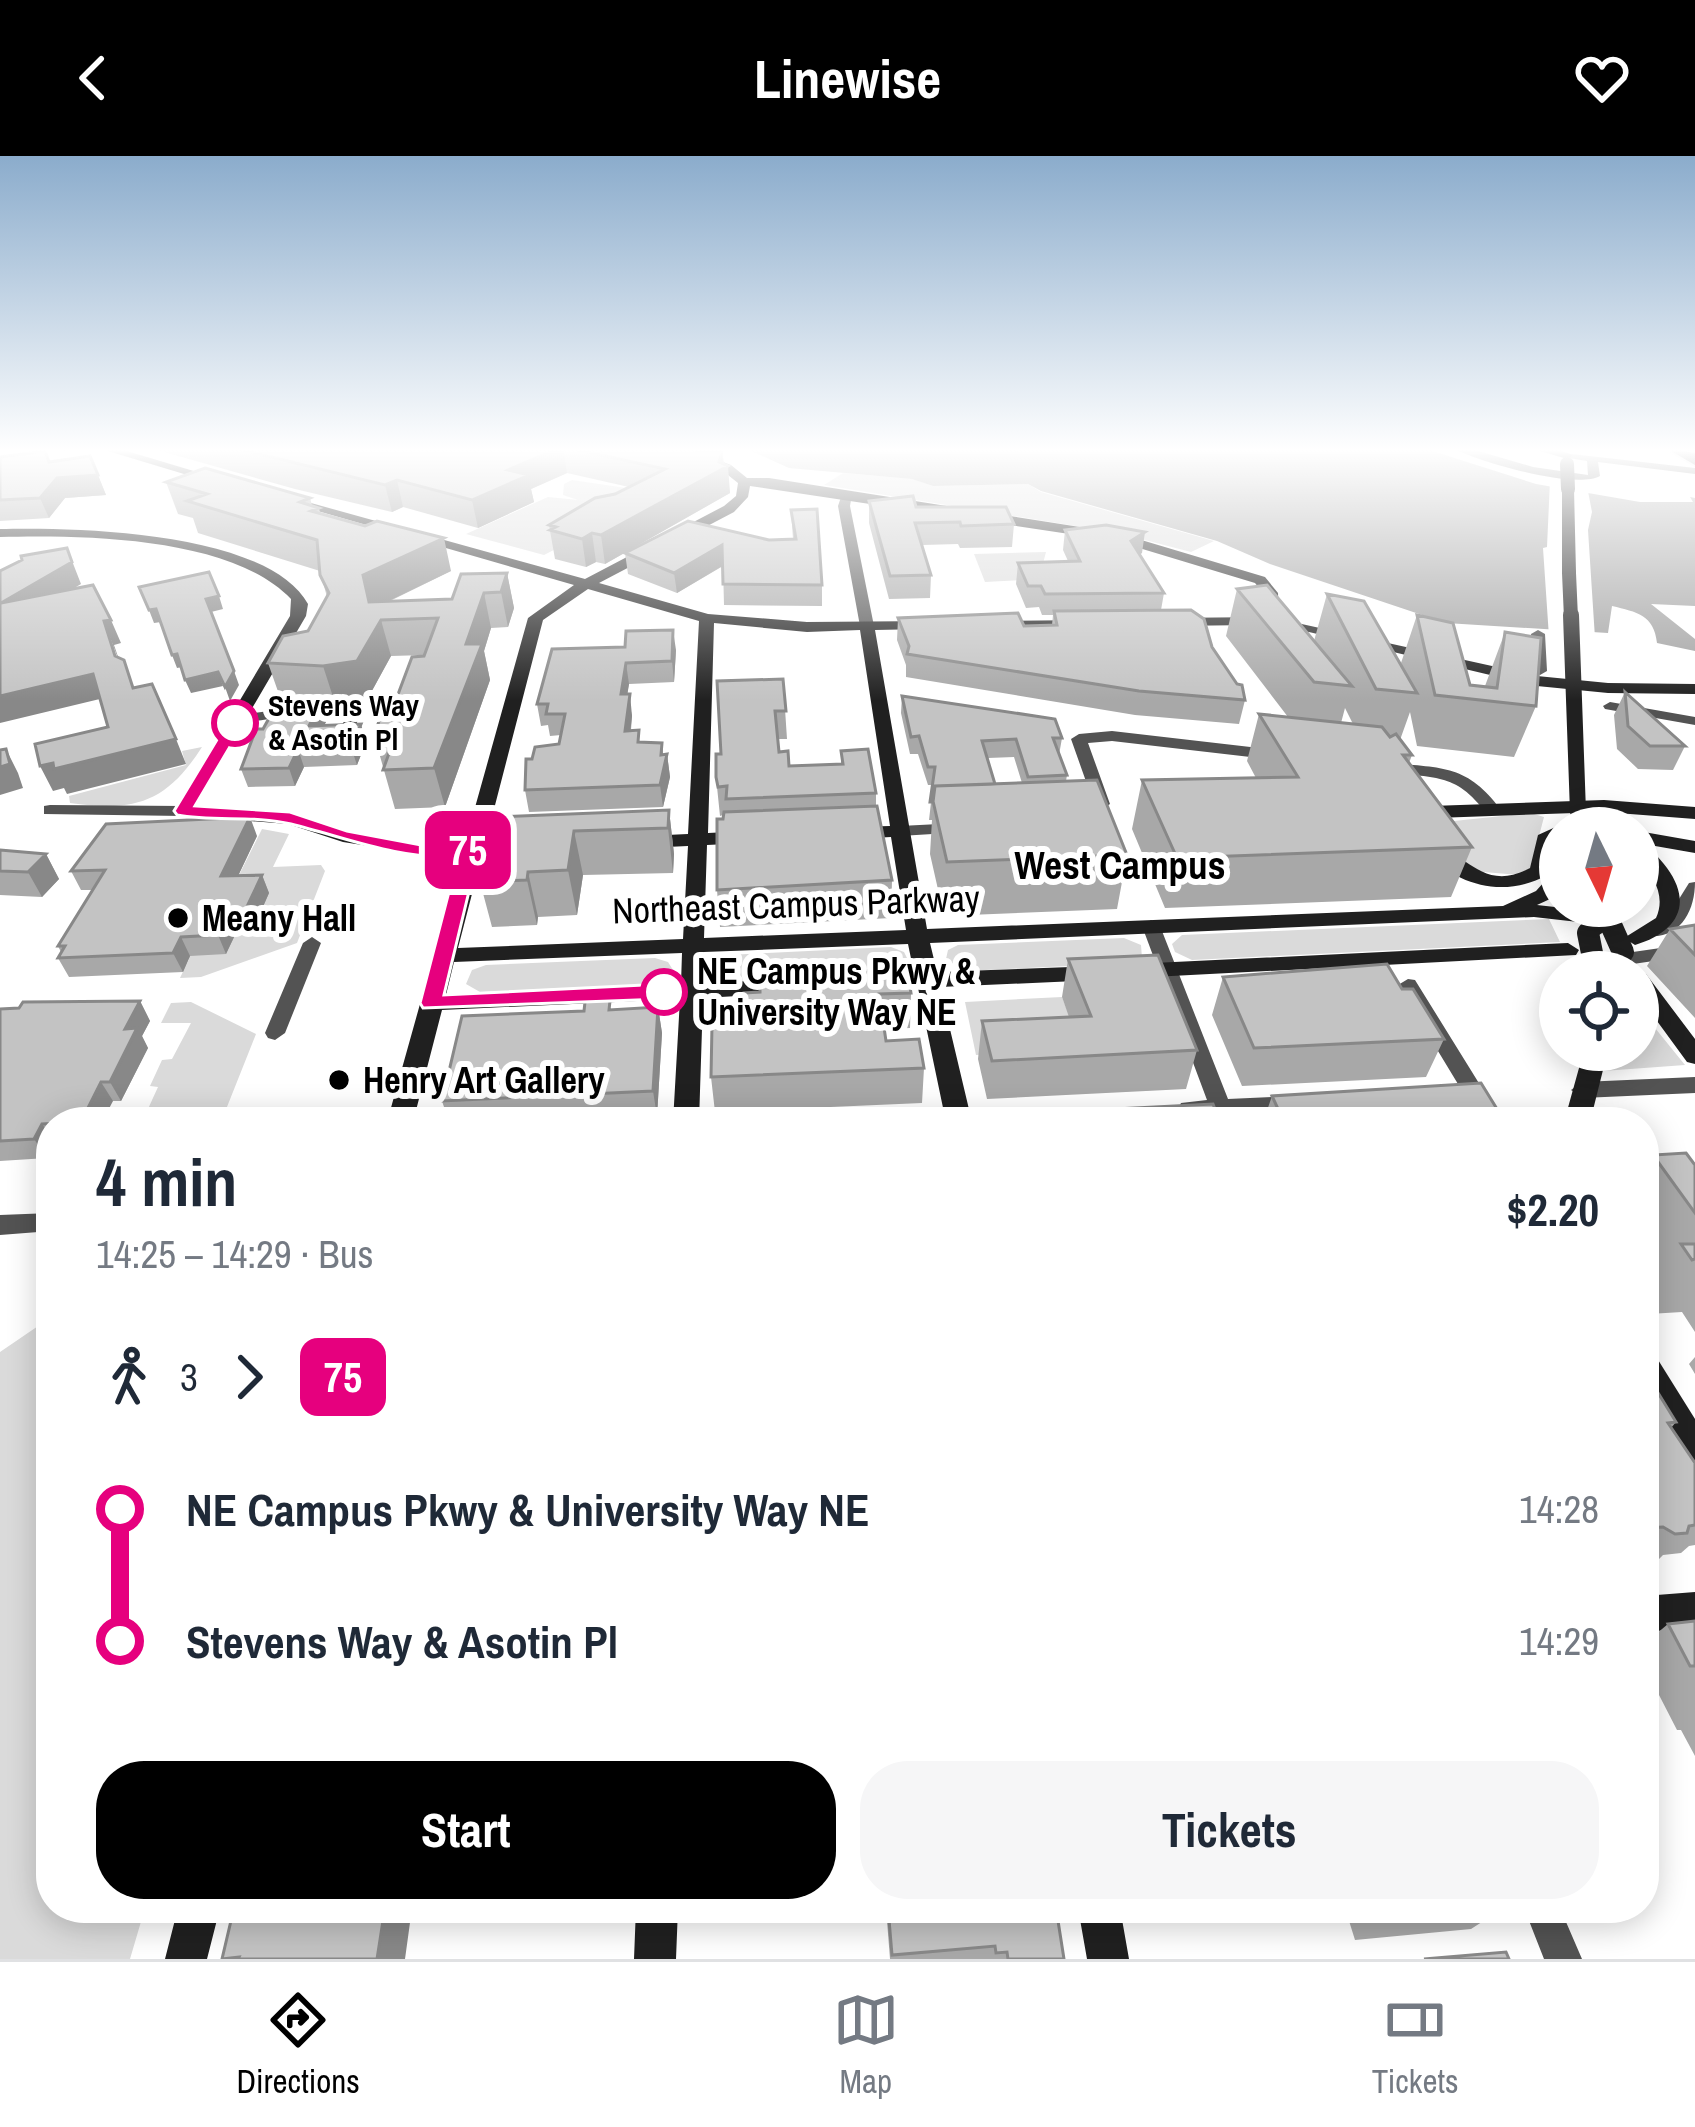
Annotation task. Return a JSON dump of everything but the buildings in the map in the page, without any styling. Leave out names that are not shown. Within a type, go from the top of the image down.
[{"type":"street","points":[[396,532],[707,618],[765,626],[942,624]]},
{"type":"street","points":[[404,1107],[443,956],[479,849],[533,622],[549,605],[685,532]]},
{"type":"street","points":[[849,532],[917,935],[956,1107]]},
{"type":"street","points":[[1085,532],[1166,550],[1260,580],[1270,590],[1273,618]]},
{"type":"street","points":[[1569,532],[1575,807]]},
{"type":"street","points":[[0,533],[113,534],[188,544],[237,560],[298,595],[298,616],[183,811]]},
{"type":"street","points":[[687,1107],[707,618]]},
{"type":"street","points":[[1155,618],[1273,618],[1538,676],[1694,690]]},
{"type":"street","points":[[981,622],[1106,619]]},
{"type":"street","points":[[1538,634],[1538,676]]},
{"type":"street","points":[[246,718],[319,710],[349,713],[399,703]]},
{"type":"street","points":[[1610,706],[1695,721]]},
{"type":"street","points":[[346,734],[353,717],[349,713]]},
{"type":"street","points":[[1105,821],[1079,739],[1112,736],[1286,756]]},
{"type":"street","points":[[1373,766],[1461,776],[1477,785],[1493,810]]},
{"type":"street","points":[[1539,871],[1535,876],[1496,881],[1462,872],[1439,855],[1418,826],[1431,812],[1604,806],[1695,813]]},
{"type":"street","points":[[50,810],[290,818],[344,836],[432,853],[479,849]]},
{"type":"street","points":[[837,833],[984,827]]},
{"type":"street","points":[[631,842],[779,836]]},
{"type":"street","points":[[1659,841],[1695,847]]},
{"type":"street","points":[[1659,871],[1672,895],[1668,914],[1659,925]]},
{"type":"street","points":[[1640,951],[1676,919],[1695,886]]},
{"type":"street","points":[[1498,912],[1539,897]]},
{"type":"street","name":"Northeast Campus Parkway","points":[[443,956],[1539,913]]},
{"type":"street","points":[[1150,926],[1220,1107]]},
{"type":"street","points":[[1605,927],[1631,951]]},
{"type":"street","points":[[1638,951],[1658,927]]},
{"type":"street","points":[[275,1033],[312,943]]},
{"type":"street","points":[[1659,953],[1695,949]]},
{"type":"street","points":[[856,983],[1568,950]]},
{"type":"street","points":[[431,1003],[810,985]]},
{"type":"street","points":[[1408,985],[1483,1107]]},
{"type":"street","points":[[1659,995],[1695,1056]]},
{"type":"street","points":[[1579,1107],[1589,1071]]},
{"type":"street","points":[[1582,1090],[1695,1085]]},
{"type":"street","points":[[1449,1096],[1476,1095]]},
{"type":"street","points":[[1288,1107],[1328,1102]]},
{"type":"street","points":[[0,1225],[36,1223]]},
{"type":"street","points":[[1659,1388],[1695,1447]]},
{"type":"street","points":[[1659,1613],[1695,1610]]},
{"type":"street","points":[[186,1959],[195,1923]]},
{"type":"street","points":[[655,1959],[656,1923]]},
{"type":"street","points":[[1102,1923],[1108,1959]]},
{"type":"street","points":[[1549,1923],[1563,1959]]},
{"type":"shaded area","points":[[470,532],[588,532],[544,555],[466,534]]},
{"type":"shaded area","points":[[1113,532],[1183,532],[1214,541],[1191,552]]},
{"type":"shaded area","points":[[1186,532],[1695,532],[1695,606],[1651,604],[1695,639],[1695,651],[1657,643],[1648,621],[1612,606],[1608,633],[1446,623],[1270,564]]},
{"type":"shaded area","points":[[1046,552],[1039,579],[985,582],[974,554]]},
{"type":"shaded area","points":[[202,747],[175,781],[147,799],[113,806],[70,803],[69,796],[186,765],[182,751]]},
{"type":"shaded area","points":[[1531,813],[1539,815],[1539,836],[1531,867],[1520,875],[1471,871],[1425,824]]},
{"type":"shaded area","points":[[262,829],[289,834],[273,867],[321,865],[325,871],[297,943],[201,977],[180,978],[189,959],[184,958],[235,935],[252,934],[229,895]]},
{"type":"shaded area","points":[[1539,919],[1539,927],[1553,927],[1560,942],[1192,960],[1175,952],[1172,944],[1182,935]]},
{"type":"shaded area","points":[[1124,938],[1141,945],[1142,958],[1133,963],[964,971],[946,959],[948,950],[958,945]]},
{"type":"shaded area","points":[[891,947],[904,952],[909,962],[896,974],[726,982],[713,978],[709,969],[714,960],[726,955]]},
{"type":"shaded area","points":[[655,958],[668,962],[673,970],[668,979],[655,984],[480,992],[466,984],[472,970],[486,965]]},
{"type":"shaded area","points":[[1062,997],[1082,1049],[976,1055],[965,1002]]},
{"type":"shaded area","points":[[191,1002],[256,1034],[227,1107],[149,1107],[158,1087],[150,1086],[162,1060],[172,1059],[191,1023],[161,1023],[171,1003]]},
{"type":"shaded area","points":[[1659,1033],[1685,1065],[1659,1067]]},
{"type":"shaded area","points":[[36,1327],[36,1923],[141,1923],[130,1959],[0,1959],[0,1352]]},
{"type":"pier","points":[[1548,532],[1588,532],[1595,638],[1549,637],[1543,548]]},
{"type":"bus line","name":"75","points":[[235,723],[183,811],[290,818],[344,836],[432,853],[470,850],[431,1003],[664,992]]},
{"type":"place","name":"Stevens Way & Asotin Pl","points":[[235,723]]},
{"type":"place","name":"Meany Hall","points":[[178,918]]},
{"type":"place","name":"NE Campus Pkwy & University Way NE","points":[[664,992]]},
{"type":"place","name":"Henry Art Gallery","points":[[339,1080]]},
{"type":"district","name":"West Campus","points":[[1120,865]]}]
